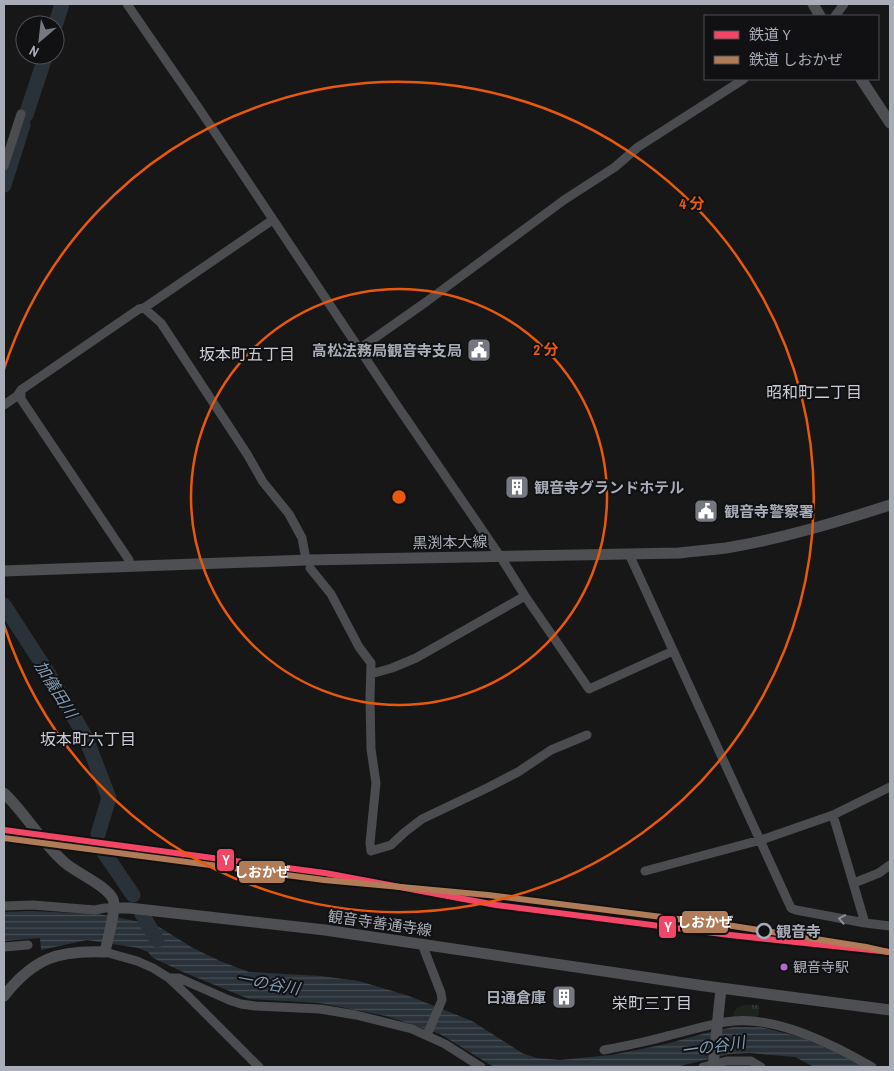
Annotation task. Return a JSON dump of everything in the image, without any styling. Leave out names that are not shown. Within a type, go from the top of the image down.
[{"type":"main road","points":[[812,4],[819,15]]},
{"type":"main road","points":[[862,80],[890,123]]},
{"type":"main road","name":"黒渕本大線","points":[[4,570],[307,560],[679,553],[749,543],[847,518],[890,504]]},
{"type":"main road","points":[[4,793],[15,803],[53,851],[65,863],[106,891],[113,900],[113,911],[105,949],[62,954],[45,960],[21,977],[4,996]]},
{"type":"main road","name":"観音寺善通寺線","points":[[113,911],[129,908],[325,930],[721,988],[890,1010]]},
{"type":"main road","points":[[710,1066],[721,988]]},
{"type":"street","points":[[127,4],[500,556],[525,596],[590,689],[674,650]]},
{"type":"street","points":[[836,15],[844,4]]},
{"type":"street","points":[[359,349],[564,200],[615,167],[638,147],[742,80]]},
{"type":"street","points":[[4,166],[21,114]]},
{"type":"street","points":[[4,405],[17,396],[21,390],[268,223]]},
{"type":"street","points":[[144,308],[161,324],[247,454],[263,482],[289,514],[302,538],[305,554]]},
{"type":"street","points":[[21,390],[21,400],[129,560]]},
{"type":"street","points":[[629,554],[791,908],[865,923],[890,926]]},
{"type":"street","points":[[310,568],[331,594],[359,647],[371,663],[371,749],[376,782],[370,843],[371,851],[391,845],[422,820],[518,772],[551,750],[588,735]]},
{"type":"street","points":[[371,674],[416,658],[525,596]]},
{"type":"street","points":[[645,871],[760,840],[833,815],[890,787]]},
{"type":"street","points":[[833,815],[865,923]]},
{"type":"street","points":[[854,883],[880,873],[890,866]]},
{"type":"street","points":[[4,906],[33,905],[95,910],[104,908],[113,911]]},
{"type":"street","points":[[422,944],[442,1000],[427,1036]]},
{"type":"street","points":[[4,947],[28,945]]},
{"type":"street","points":[[105,949],[153,968],[169,978],[259,1067]]},
{"type":"street","points":[[169,978],[179,978],[241,1004],[320,1009],[356,1014],[412,1029],[462,1054],[481,1067]]},
{"type":"street","points":[[604,1050],[638,1044],[717,1024],[734,1021],[758,1021],[805,1034],[872,1067]]},
{"type":"street","points":[[710,1066],[727,1060],[751,1061],[761,1067]]},
{"type":"green space","points":[[759,1005],[758,1019],[733,1018],[734,1011],[738,1007]]},
{"type":"water","name":"一の谷川","points":[[30,911],[99,914],[156,925],[193,948],[249,972],[321,976],[359,981],[409,996],[472,1021],[522,1053],[536,1058],[560,1060],[611,1055],[666,1044],[733,1027],[761,1027],[800,1037],[865,1067],[814,1067],[795,1057],[749,1053],[730,1054],[676,1067],[494,1067],[440,1034],[386,1016],[320,1003],[249,999],[183,972],[153,958],[148,952],[138,948],[87,940],[41,950],[40,938],[4,941],[4,912]]},
{"type":"waterway","points":[[59,15],[62,4]]},
{"type":"waterway","points":[[26,115],[43,65]]},
{"type":"waterway","points":[[4,185],[23,125]]},
{"type":"waterway","name":"加儀田川","points":[[4,605],[48,673],[85,736],[109,798],[98,834]]},
{"type":"waterway","name":"加儀田川","points":[[99,845],[133,895]]},
{"type":"waterway","name":"加儀田川","points":[[142,914],[157,940]]},
{"type":"rail line","name":"Y","points":[[4,830],[325,873],[496,905],[730,935],[890,952]]},
{"type":"rail line","name":"しおかぜ","points":[[4,838],[324,880],[488,895],[733,926],[888,952]]},
{"type":"place","name":"高松法務局観音寺支局","points":[[479,350]]},
{"type":"place","name":"観音寺グランドホテル","points":[[517,487]]},
{"type":"place","name":"観音寺警察署","points":[[706,511]]},
{"type":"place","name":"観音寺","points":[[764,931]]},
{"type":"place","name":"観音寺駅","points":[[784,967]]},
{"type":"place","name":"日通倉庫","points":[[564,997]]},
{"type":"district","name":"坂本町五丁目","points":[[247,354]]},
{"type":"district","name":"昭和町二丁目","points":[[814,392]]},
{"type":"district","name":"坂本町六丁目","points":[[88,739]]},
{"type":"district","name":"栄町三丁目","points":[[652,1003]]}]
